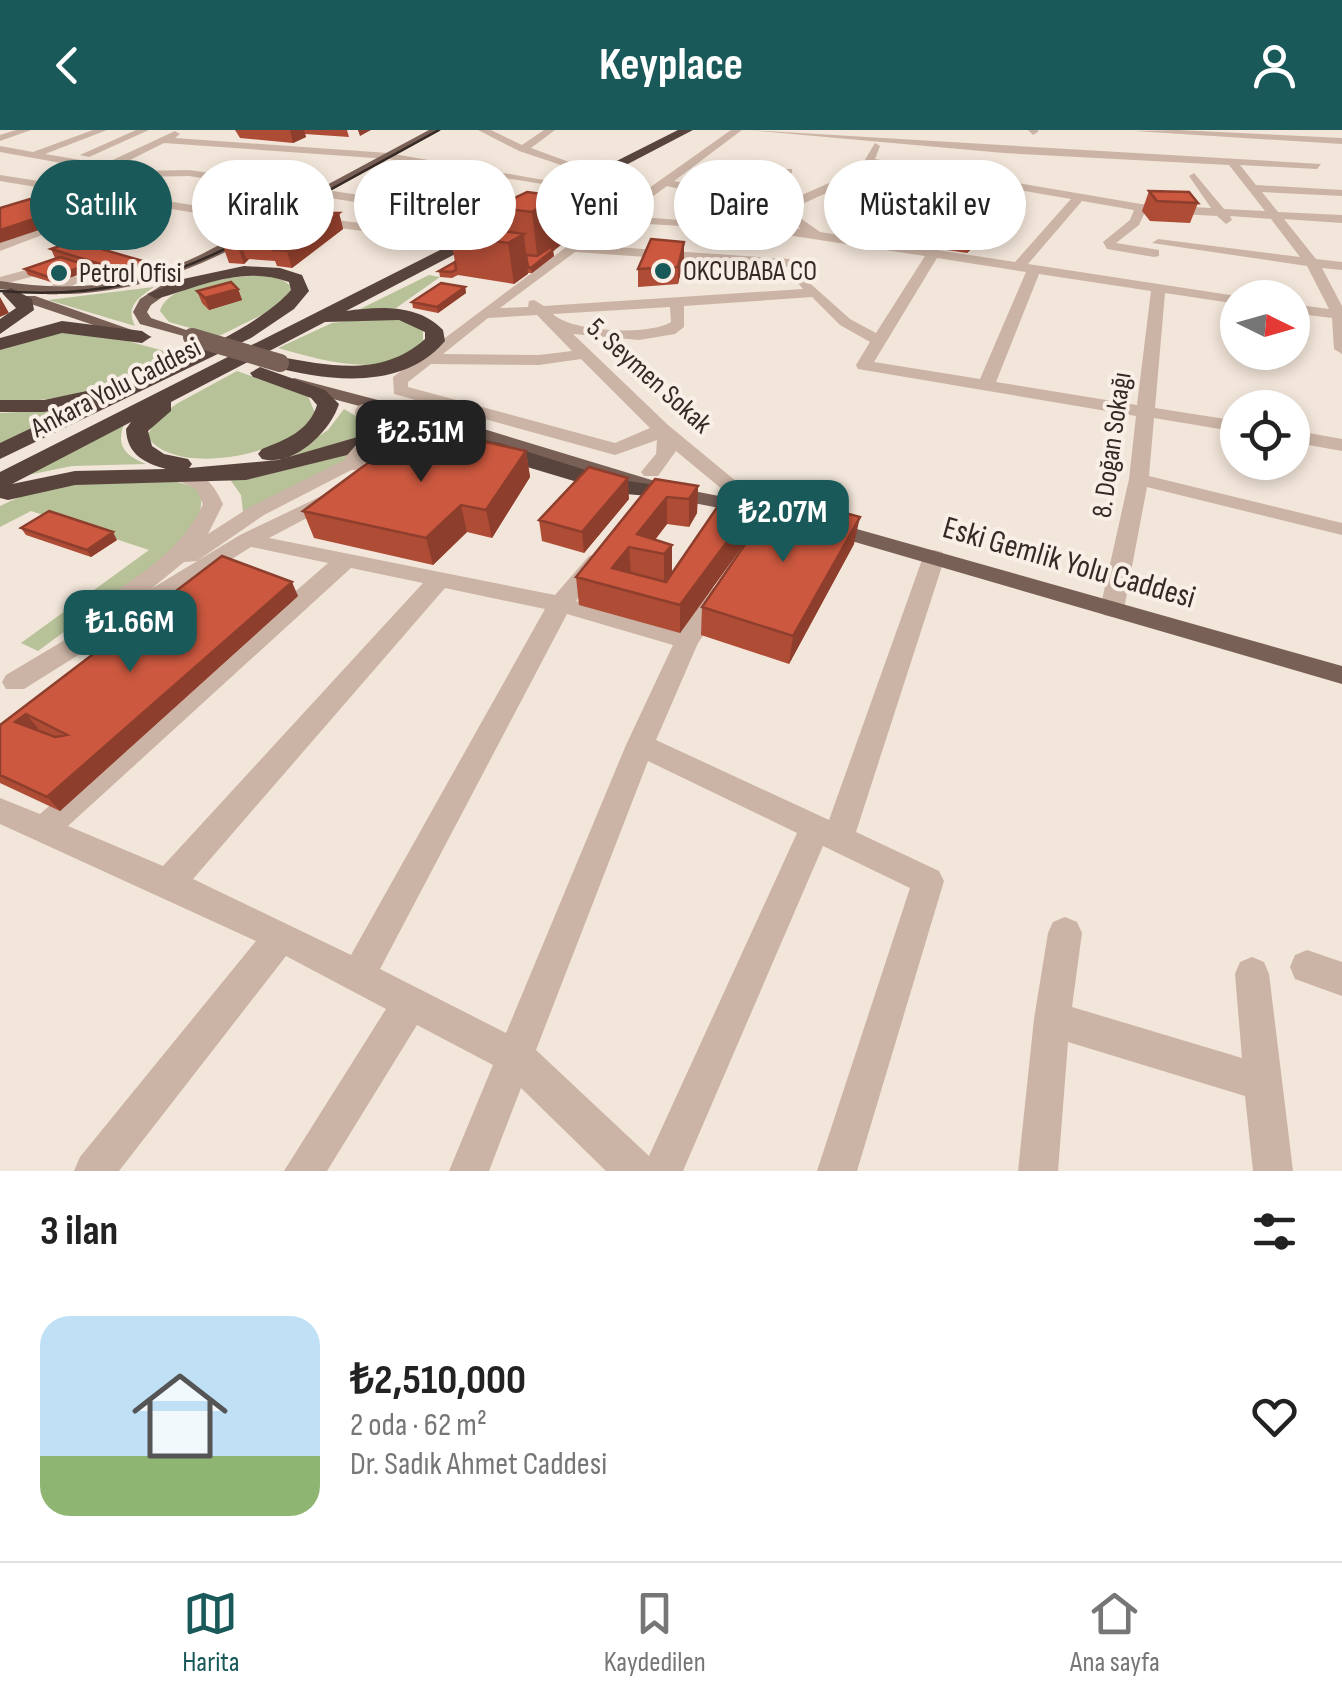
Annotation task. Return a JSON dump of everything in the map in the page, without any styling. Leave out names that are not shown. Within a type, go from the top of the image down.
[{"type":"highway","points":[[599,160],[659,130]]},
{"type":"highway","points":[[260,349],[687,130]]},
{"type":"highway","points":[[349,283],[416,250]]},
{"type":"highway","points":[[156,294],[232,274],[274,273],[296,280],[300,291],[288,305],[230,342]]},
{"type":"highway","points":[[0,328],[25,310],[26,303],[3,287]]},
{"type":"highway","points":[[230,342],[315,300]]},
{"type":"highway","points":[[260,349],[330,319],[359,314],[409,316],[434,330],[435,342],[425,353],[378,371],[353,374],[270,368]]},
{"type":"highway","points":[[0,344],[62,327],[142,337]]},
{"type":"highway","name":"Ankara Yolu Caddesi","points":[[0,452],[180,354],[230,342]]},
{"type":"highway","name":"Ankara Yolu Caddesi","points":[[0,481],[260,349]]},
{"type":"highway","points":[[0,406],[44,406],[92,396],[180,354]]},
{"type":"highway","points":[[220,370],[149,416],[137,429],[137,442],[144,452],[176,464],[238,462],[292,446],[316,430],[326,418],[328,404],[318,394],[270,368]]},
{"type":"highway","points":[[0,496],[69,476],[184,476],[278,467],[372,440],[416,434],[507,454],[611,485],[660,486]]},
{"type":"main road","points":[[334,183],[436,130]]},
{"type":"main road","points":[[3,287],[52,292],[118,289],[159,278],[220,250]]},
{"type":"main road","points":[[229,250],[145,302],[140,312],[145,321],[333,394],[660,486]]},
{"type":"main road","points":[[3,287],[180,354],[270,368],[660,486]]},
{"type":"main road","name":"Eski Gemlik Yolu Caddesi","points":[[660,486],[747,500],[779,513]]},
{"type":"main road","name":"Eski Gemlik Yolu Caddesi","points":[[660,486],[779,513],[1342,675]]},
{"type":"street","points":[[0,138],[26,130]]},
{"type":"street","points":[[0,164],[102,130]]},
{"type":"street","points":[[74,160],[144,130]]},
{"type":"street","points":[[121,160],[184,130]]},
{"type":"street","points":[[483,130],[522,149],[557,160]]},
{"type":"street","points":[[522,149],[550,130]]},
{"type":"street","points":[[753,130],[810,133],[873,151],[890,160]]},
{"type":"street","points":[[804,198],[864,172],[884,130]]},
{"type":"street","points":[[1152,158],[1139,131],[1342,141]]},
{"type":"street","points":[[1194,132],[1212,157],[1233,163],[1324,169],[1283,138]]},
{"type":"street","points":[[654,190],[718,143],[737,137]]},
{"type":"street","points":[[162,140],[388,156],[536,179]]},
{"type":"street","points":[[192,173],[155,166],[200,143]]},
{"type":"street","points":[[796,147],[873,151],[1087,148],[1152,158],[1328,156]]},
{"type":"street","points":[[0,149],[66,160]]},
{"type":"street","points":[[1233,163],[1313,264],[1340,314],[1342,349]]},
{"type":"street","points":[[172,173],[189,173]]},
{"type":"street","points":[[172,180],[189,173]]},
{"type":"street","points":[[1175,174],[1211,177]]},
{"type":"street","points":[[1194,176],[1232,229],[1216,228]]},
{"type":"street","points":[[1228,178],[1249,184],[1342,193]]},
{"type":"street","points":[[2,180],[30,184]]},
{"type":"street","points":[[665,182],[674,184]]},
{"type":"street","points":[[1026,185],[1138,215],[1220,213],[1342,219]]},
{"type":"street","points":[[986,386],[1026,268],[1079,197]]},
{"type":"street","points":[[1138,215],[1109,242],[1112,246],[1342,266]]},
{"type":"street","name":"8. Doğan Sokağı","points":[[1112,609],[1139,479],[1146,413],[1150,287],[1156,248],[1167,225],[1138,215]]},
{"type":"street","points":[[804,225],[818,235]]},
{"type":"street","points":[[1269,231],[1306,233]]},
{"type":"street","points":[[804,233],[824,236]]},
{"type":"street","points":[[0,247],[30,236]]},
{"type":"street","points":[[358,976],[560,604],[660,486],[666,455],[664,432],[615,449],[400,390],[399,382],[427,359],[572,250]]},
{"type":"street","points":[[604,250],[789,263]]},
{"type":"street","points":[[779,250],[813,293],[845,322],[878,340]]},
{"type":"street","points":[[920,250],[1220,297]]},
{"type":"street","points":[[934,252],[864,365],[1220,424]]},
{"type":"street","points":[[3,287],[41,270]]},
{"type":"street","points":[[52,292],[72,280],[68,278]]},
{"type":"street","name":"5. Seymen Sokak","points":[[518,287],[555,328],[664,432],[747,500]]},
{"type":"street","points":[[484,314],[813,293]]},
{"type":"street","points":[[555,328],[645,335],[671,332],[680,324],[677,304]]},
{"type":"street","points":[[1310,310],[1340,314]]},
{"type":"street","points":[[427,359],[539,360],[583,354]]},
{"type":"street","points":[[108,608],[257,512],[354,462],[370,448],[376,436],[374,422],[333,394]]},
{"type":"street","points":[[1310,439],[1342,445]]},
{"type":"street","points":[[430,461],[507,454]]},
{"type":"street","points":[[7,688],[196,536],[209,518],[213,504],[204,485],[184,476]]},
{"type":"street","points":[[1139,479],[1342,529]]},
{"type":"street","points":[[7,688],[248,540],[362,484]]},
{"type":"street","points":[[756,542],[779,513]]},
{"type":"street","points":[[248,540],[560,604],[687,641]]},
{"type":"street","points":[[663,1171],[827,833],[934,557]]},
{"type":"street","points":[[42,830],[345,561]]},
{"type":"street","points":[[469,1171],[640,745],[687,641],[734,571]]},
{"type":"street","points":[[168,884],[439,580]]},
{"type":"street","points":[[640,745],[928,881],[838,1171]]},
{"type":"street","points":[[0,810],[280,936],[516,1057],[635,1171]]},
{"type":"street","points":[[1038,1171],[1052,1019],[1066,933]]},
{"type":"street","points":[[94,1171],[280,936]]},
{"type":"street","points":[[1307,967],[1342,979]]},
{"type":"street","points":[[1252,974],[1273,1171]]},
{"type":"street","points":[[304,1171],[411,1003]]},
{"type":"street","points":[[1052,1019],[1263,1083]]},
{"type":"green space","points":[[263,275],[280,278],[295,289],[272,310],[219,336],[169,322],[160,311],[176,293],[190,287]]},
{"type":"green space","points":[[429,275],[440,277],[396,308],[358,310]]},
{"type":"green space","points":[[154,287],[132,308],[135,326],[48,300]]},
{"type":"green space","points":[[389,316],[423,328],[423,341],[409,354],[392,361],[334,362],[278,348],[332,323]]},
{"type":"green space","points":[[56,332],[94,332],[179,355],[92,389],[48,399],[0,403],[0,349]]},
{"type":"green space","points":[[237,371],[308,396],[315,413],[303,428],[284,440],[234,456],[182,456],[161,449],[147,436],[157,418]]},
{"type":"green space","points":[[97,400],[0,447],[0,413],[40,411]]},
{"type":"green space","points":[[344,409],[366,422],[371,436],[287,457],[328,430]]},
{"type":"green space","points":[[125,422],[121,443],[132,457],[146,464],[72,466],[23,476]]},
{"type":"green space","points":[[369,448],[244,520],[241,495],[229,478]]},
{"type":"green space","points":[[94,480],[175,481],[200,489],[198,518],[185,543],[38,651],[21,643],[149,550],[31,511],[0,527],[0,506],[41,487]]},
{"type":"building","points":[[1149,191],[1189,192],[1198,203],[1157,201]]},
{"type":"building","points":[[536,193],[536,209],[516,210],[516,197]]},
{"type":"building","points":[[30,199],[30,220],[0,230],[0,208]]},
{"type":"building","points":[[654,239],[674,241],[674,250],[682,250],[678,267],[638,269],[646,250],[654,250]]},
{"type":"building","points":[[54,250],[105,250],[146,262],[123,271]]},
{"type":"building","points":[[553,250],[528,267],[526,255]]},
{"type":"building","points":[[60,257],[86,265],[51,278],[25,269]]},
{"type":"building","points":[[455,262],[456,270],[439,271]]},
{"type":"building","points":[[231,282],[238,289],[205,298],[197,291]]},
{"type":"building","points":[[441,283],[465,287],[437,307],[412,302]]},
{"type":"building","points":[[458,436],[526,451],[486,510],[461,505],[426,538],[303,511],[380,454]]},
{"type":"building","points":[[589,467],[628,478],[582,532],[539,520]]},
{"type":"building","points":[[655,479],[698,486],[689,499],[667,497],[637,534],[672,545],[664,554],[629,547],[612,568],[666,582],[729,490],[764,492],[680,605],[576,577]]},
{"type":"building","points":[[779,495],[860,517],[793,636],[702,607]]},
{"type":"building","points":[[49,511],[113,532],[87,550],[21,528]]},
{"type":"building","points":[[222,556],[292,582],[47,797],[0,775],[0,725]],"holes":[[[26,714],[67,735],[55,737],[15,722]]]},
{"type":"tram line","points":[[334,188],[439,130]]},
{"type":"tram line","points":[[0,291],[66,292],[128,284],[159,276],[222,250]]},
{"type":"place","name":"OKCUBABA CO","points":[[663,271]]},
{"type":"place","name":"Petrol Ofisi","points":[[59,273]]}]
